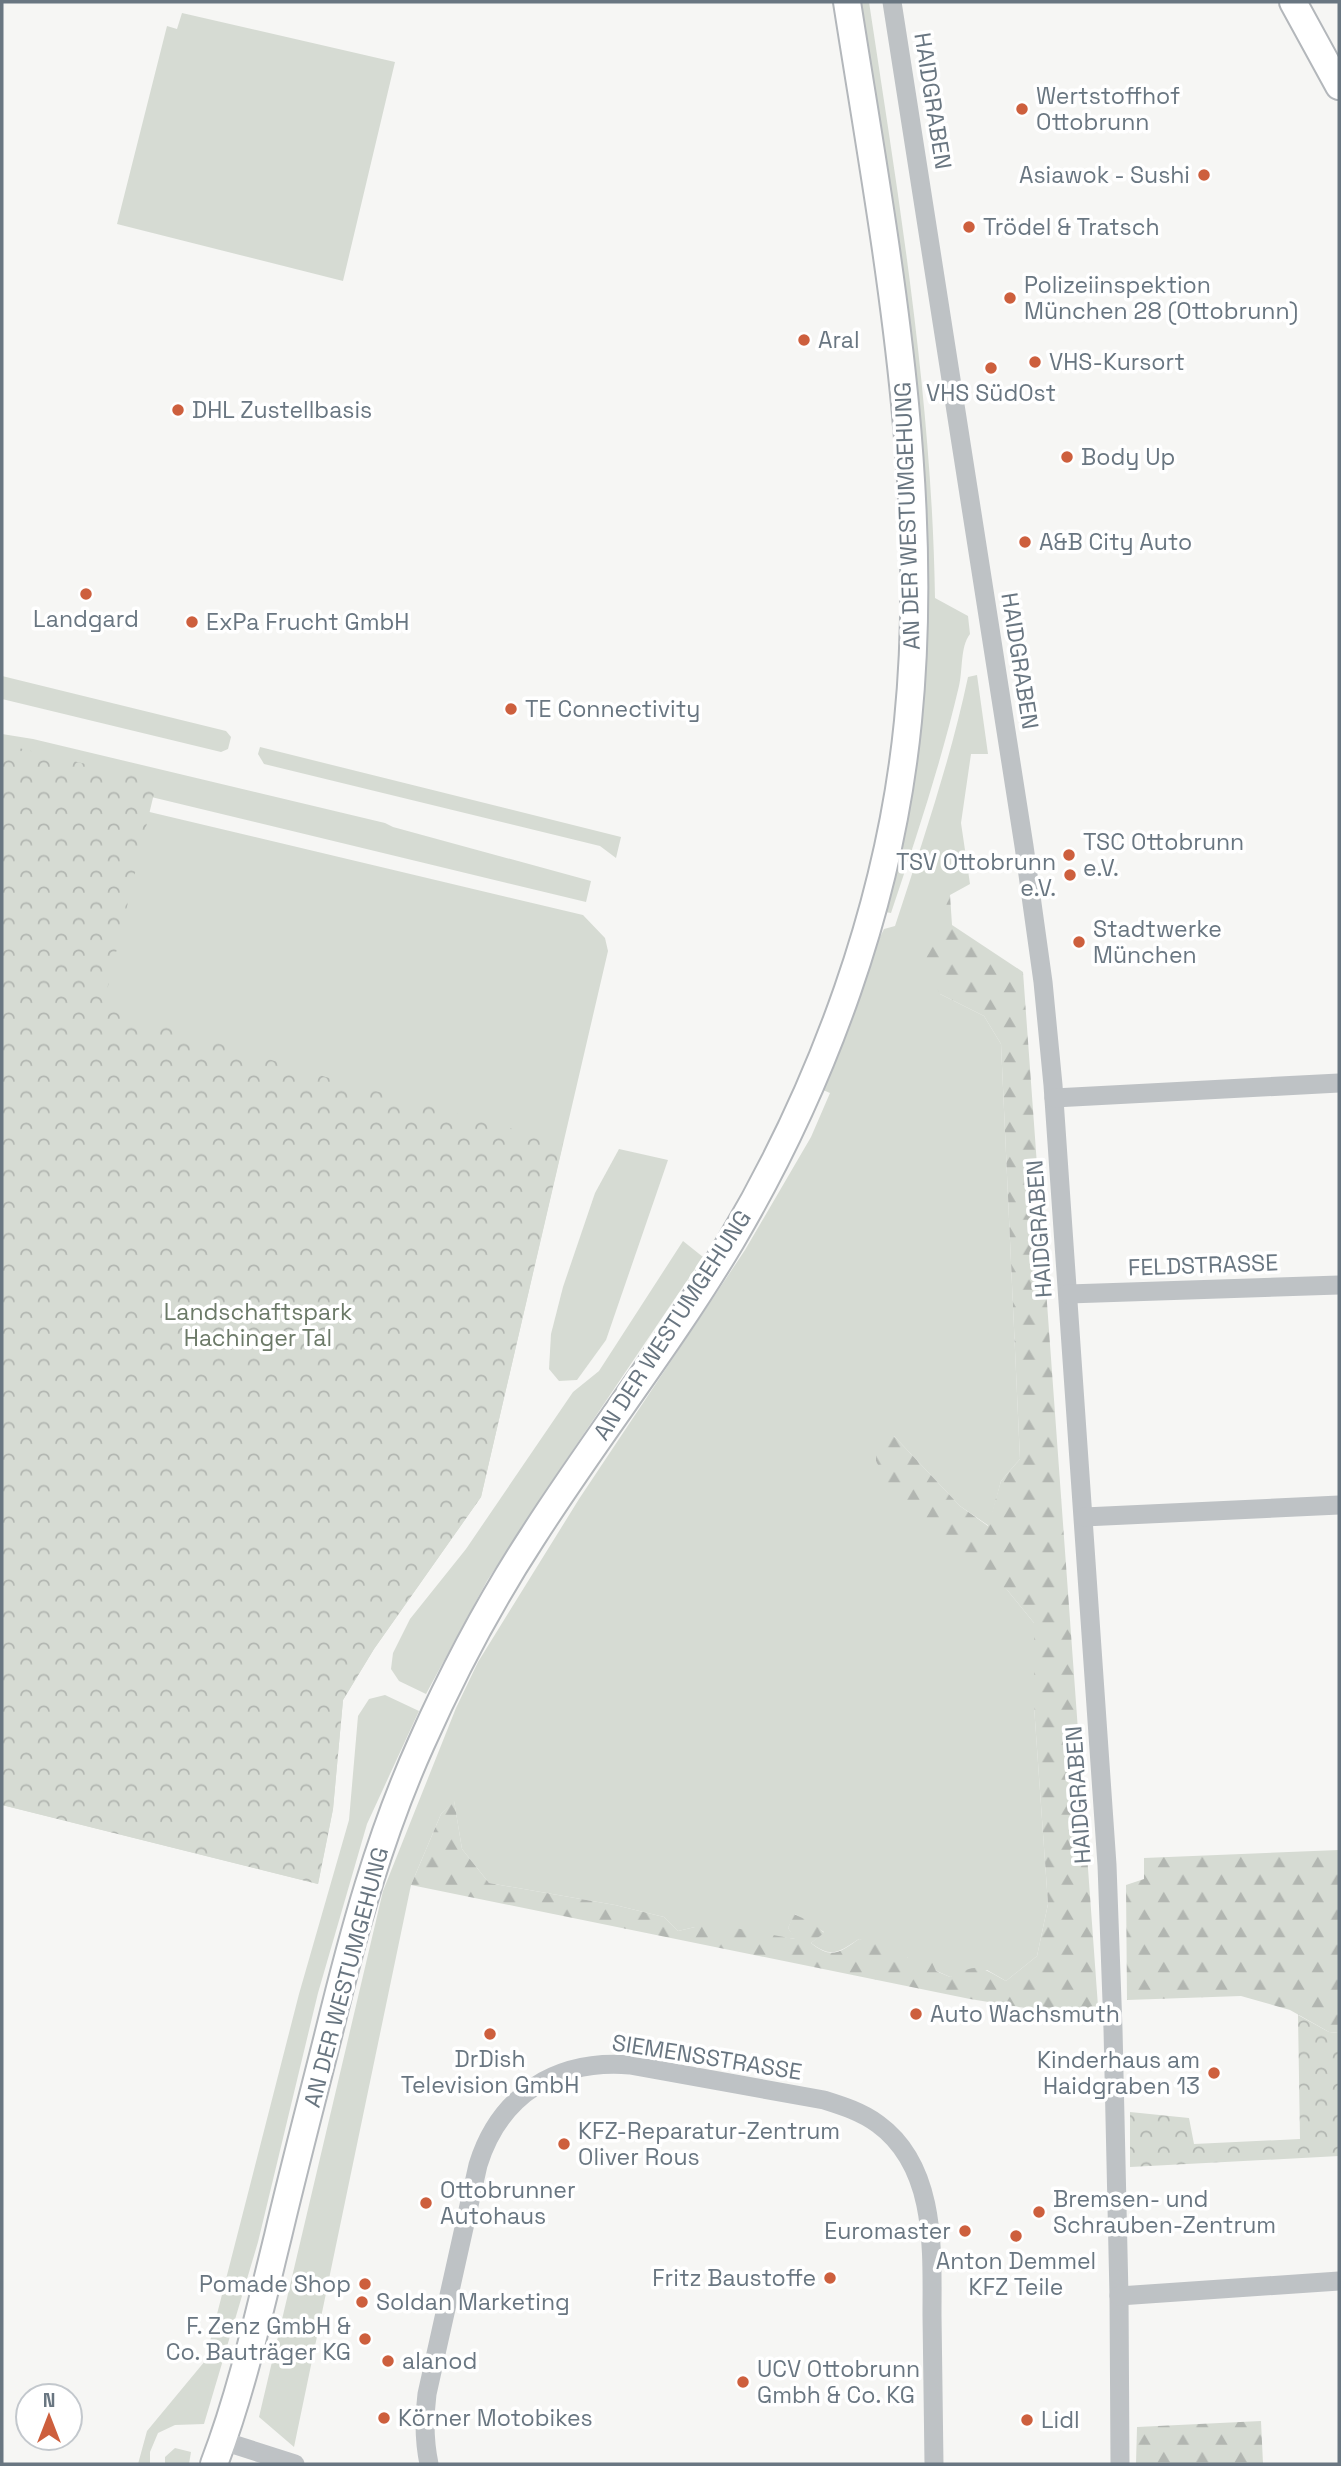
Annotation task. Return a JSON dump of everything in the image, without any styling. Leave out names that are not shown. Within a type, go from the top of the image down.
[{"type":"main road","name":"AN DER WESTUMGEHUNG","points":[[218,2453],[268,2275],[366,1889],[419,1749],[472,1639],[524,1550],[731,1240],[792,1125],[824,1053],[870,915],[897,797],[908,724],[914,592],[908,447],[900,363],[890,277],[847,2]]},
{"type":"main road","points":[[1295,2],[1339,86]]},
{"type":"street","name":"HAIDGRABEN","points":[[892,2],[1024,846],[1043,982],[1054,1098],[1107,1865],[1119,2296],[1120,2464]]},
{"type":"street","points":[[1054,1098],[1339,1083]]},
{"type":"street","name":"FELDSTRASSE","points":[[1068,1294],[1339,1285]]},
{"type":"street","points":[[1084,1517],[1339,1505]]},
{"type":"street","name":"SIEMENSSTRASSE","points":[[429,2464],[424,2420],[427,2394],[478,2165],[488,2136],[507,2109],[536,2085],[565,2071],[607,2063],[824,2101],[854,2109],[879,2124],[892,2137],[916,2172],[924,2192],[928,2215],[931,2252],[934,2464]]},
{"type":"street","points":[[1119,2296],[1339,2281]]},
{"type":"street","points":[[218,2453],[295,2464]]},
{"type":"green space","points":[[857,2],[869,2],[912,299],[928,448],[935,598],[968,616],[970,634],[963,652],[959,686],[944,743],[891,913],[885,912],[898,861],[921,666]]},
{"type":"green space","points":[[182,13],[395,62],[343,281],[117,224],[167,26],[177,29]]},
{"type":"green space","points":[[977,675],[988,754],[971,754],[961,823],[970,884],[950,895],[940,994],[984,1016],[1001,1044],[1020,1459],[1001,1481],[989,1526],[960,1506],[894,1436],[876,1461],[1008,1591],[1034,1623],[1034,1706],[1048,1904],[1037,1956],[1006,1981],[987,1970],[950,1977],[859,1939],[841,1950],[825,1951],[811,1943],[824,1932],[795,1914],[788,1928],[796,1939],[695,1927],[678,1931],[664,1917],[615,1905],[489,1883],[462,1849],[454,1801],[441,1814],[411,1885],[294,2447],[259,2417],[383,1891],[456,1708],[478,1662],[579,1499],[745,1250],[811,1137],[830,1093],[823,1090],[864,985],[876,945],[884,929],[895,926],[944,771],[968,677]]},
{"type":"green space","points":[[2,676],[226,731],[231,737],[228,749],[221,752],[2,699]]},
{"type":"green space","points":[[2,734],[33,739],[385,823],[591,881],[586,902],[2,761]]},
{"type":"green space","name":"Landschaftspark Hachinger Tal","points":[[2,744],[157,781],[103,1007],[329,1078],[563,1143],[481,1497],[374,1649],[343,1700],[333,1809],[318,1884],[2,1805]]},
{"type":"green space","points":[[260,747],[621,837],[616,858],[600,846],[264,764],[258,754]]},
{"type":"green space","name":"Landschaftspark Hachinger Tal","points":[[2,777],[583,915],[605,938],[608,951],[481,1497],[374,1649],[343,1700],[333,1809],[318,1884],[2,1805]]},
{"type":"green space","points":[[950,895],[952,925],[1023,972],[1099,2020],[970,1999],[411,1885],[441,1814],[454,1800],[462,1849],[489,1883],[615,1905],[664,1917],[678,1931],[695,1927],[702,1922],[795,1939],[788,1928],[794,1914],[815,1924],[824,1933],[811,1943],[825,1951],[836,1952],[859,1939],[893,1945],[908,1958],[929,1956],[936,1971],[950,1977],[967,1969],[978,1968],[1006,1981],[1037,1956],[1048,1904],[1034,1706],[1034,1623],[1008,1591],[900,1507],[876,1461],[876,1440],[894,1436],[960,1506],[988,1526],[1001,1481],[1020,1459],[1001,1044],[984,1016],[940,994],[925,960]]},
{"type":"green space","points":[[619,1149],[668,1160],[606,1340],[577,1380],[559,1381],[549,1369],[551,1334],[563,1287],[595,1193]]},
{"type":"green space","points":[[683,1241],[703,1257],[487,1581],[426,1694],[399,1681],[391,1669],[393,1653],[410,1619],[466,1549],[573,1392],[599,1371]]},
{"type":"green space","points":[[385,1695],[419,1711],[367,1824],[318,1993],[258,2242],[204,2424],[175,2425],[158,2433],[150,2452],[150,2464],[138,2464],[147,2431],[205,2361],[299,1994],[349,1820],[358,1716],[369,1699]]},
{"type":"green space","points":[[1339,1850],[1339,2033],[1329,2032],[1290,2010],[1241,1996],[1127,2000],[1126,1885],[1144,1879],[1144,1858]]},
{"type":"green space","points":[[1298,2015],[1329,2032],[1339,2033],[1339,2156],[1130,2167],[1130,2112],[1189,2118],[1194,2144],[1300,2139]]},
{"type":"green space","points":[[1261,2421],[1263,2464],[1136,2464],[1137,2427]]},
{"type":"green space","points":[[175,2448],[191,2452],[189,2464],[165,2464],[165,2457]]},
{"type":"place","name":"Wertstoffhof Ottobrunn","points":[[1022,109]]},
{"type":"place","name":"Asiawok - Sushi","points":[[1204,175]]},
{"type":"place","name":"Trödel & Tratsch","points":[[969,227]]},
{"type":"place","name":"Polizeiinspektion München 28 (Ottobrunn)","points":[[1010,298]]},
{"type":"place","name":"Aral","points":[[804,340]]},
{"type":"place","name":"VHS-Kursort","points":[[1035,362]]},
{"type":"place","name":"VHS SüdOst","points":[[991,368]]},
{"type":"place","name":"DHL Zustellbasis","points":[[178,410]]},
{"type":"place","name":"Body Up","points":[[1067,457]]},
{"type":"place","name":"A&B City Auto","points":[[1025,542]]},
{"type":"place","name":"Landgard","points":[[86,594]]},
{"type":"place","name":"ExPa Frucht GmbH","points":[[192,622]]},
{"type":"place","name":"TE Connectivity","points":[[511,709]]},
{"type":"place","name":"TSC Ottobrunn e.V.","points":[[1069,855]]},
{"type":"place","name":"TSV Ottobrunn e.V.","points":[[1070,875]]},
{"type":"place","name":"Stadtwerke München","points":[[1079,942]]},
{"type":"place","name":"Auto Wachsmuth","points":[[916,2014]]},
{"type":"place","name":"DrDish Television GmbH","points":[[490,2034]]},
{"type":"place","name":"Kinderhaus am Haidgraben 13","points":[[1214,2073]]},
{"type":"place","name":"KFZ-Reparatur-Zentrum Oliver Rous","points":[[564,2144]]},
{"type":"place","name":"Ottobrunner Autohaus","points":[[426,2203]]},
{"type":"place","name":"Bremsen- und Schrauben-Zentrum","points":[[1039,2212]]},
{"type":"place","name":"Euromaster","points":[[965,2231]]},
{"type":"place","name":"Anton Demmel KFZ Teile","points":[[1016,2236]]},
{"type":"place","name":"Fritz Baustoffe","points":[[830,2278]]},
{"type":"place","name":"Pomade Shop","points":[[365,2284]]},
{"type":"place","name":"Soldan Marketing","points":[[362,2302]]},
{"type":"place","name":"F. Zenz GmbH & Co. Bauträger KG","points":[[365,2339]]},
{"type":"place","name":"alanod","points":[[388,2361]]},
{"type":"place","name":"UCV Ottobrunn Gmbh & Co. KG","points":[[743,2382]]},
{"type":"place","name":"Körner Motobikes","points":[[384,2418]]},
{"type":"place","name":"Lidl","points":[[1027,2420]]}]
